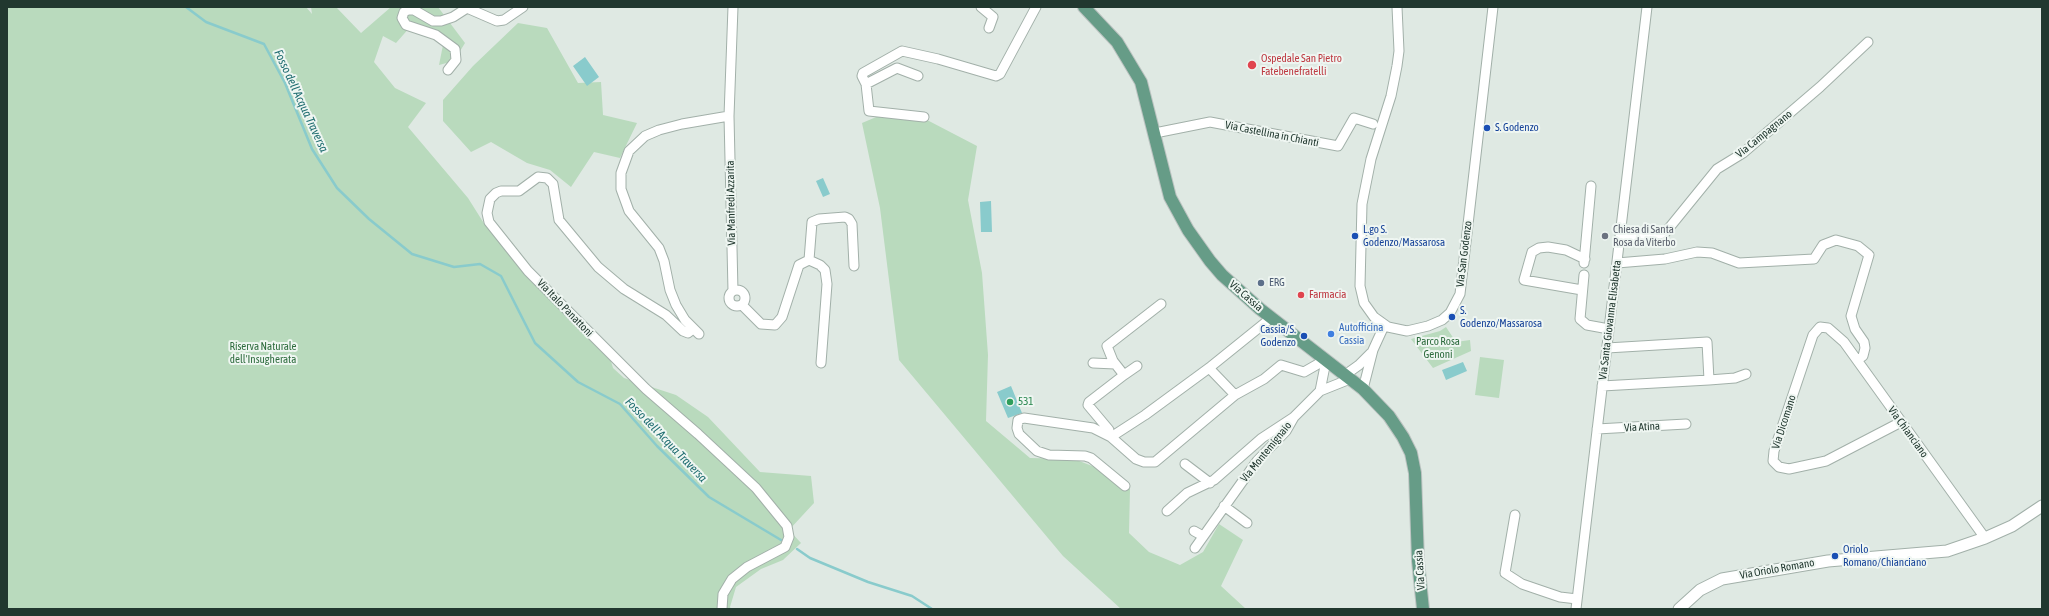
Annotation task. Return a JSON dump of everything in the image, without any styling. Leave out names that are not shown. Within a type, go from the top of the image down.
[{"type":"main road","name":"Via Cassia","points":[[1084,7],[1117,42],[1131,62],[1143,88],[1170,197],[1188,230],[1210,261],[1222,275],[1272,318],[1363,389],[1397,427],[1409,448],[1413,459],[1416,490],[1419,567],[1423,609]]},
{"type":"street","points":[[448,70],[456,60],[455,49],[436,35],[406,25],[402,18],[404,12],[414,10],[433,21],[441,21],[453,17],[467,8],[497,21],[504,20],[523,7]]},
{"type":"street","name":"Via Manfredi Azzarita","points":[[733,7],[729,116],[733,291],[741,291],[745,300],[742,305],[761,324],[769,326],[777,324],[784,310],[797,268],[802,262],[809,260]]},
{"type":"street","points":[[981,7],[993,18],[988,28]]},
{"type":"street","points":[[924,117],[869,111],[866,84],[862,79],[863,73],[902,52],[938,59],[996,76],[1000,74],[1036,7]]},
{"type":"street","points":[[1363,389],[1373,350],[1384,326],[1371,314],[1361,296],[1362,204],[1369,168],[1392,92],[1399,58],[1397,7]]},
{"type":"street","name":"Via San Godenzo","points":[[1384,326],[1407,331],[1436,323],[1450,312],[1459,297],[1493,7]]},
{"type":"street","name":"Via Santa Giovanna Elisabetta","points":[[1576,609],[1648,7]]},
{"type":"street","name":"Via Campagnano","points":[[1620,239],[1665,233],[1717,169],[1744,153],[1820,87],[1868,42]]},
{"type":"street","points":[[866,84],[897,68],[918,76]]},
{"type":"street","name":"Via Italo Panattoni","points":[[722,609],[723,594],[732,579],[747,567],[782,550],[787,544],[790,535],[784,522],[756,488],[698,434],[646,389],[528,271],[489,222],[487,213],[490,199],[496,192],[519,190],[538,177],[550,179],[553,184],[559,220],[598,267],[624,289],[666,315],[682,331],[688,333],[696,332],[685,320],[670,290],[664,261],[659,248],[629,211],[621,189],[621,173],[629,151],[645,136],[671,127],[729,116]]},
{"type":"street","name":"Via Castellina in Chianti","points":[[1155,133],[1210,122],[1338,146],[1354,118],[1373,124]]},
{"type":"street","points":[[1582,290],[1524,280],[1532,252],[1539,248],[1548,247],[1562,249],[1585,261],[1591,186]]},
{"type":"street","points":[[821,363],[826,275],[820,265],[809,260],[812,222],[820,219],[845,217],[849,219],[852,224],[854,266]]},
{"type":"street","points":[[1617,262],[1665,260],[1697,252],[1712,253],[1739,263],[1814,258],[1823,245],[1836,240],[1858,246],[1869,255],[1851,316],[1855,329],[1864,342],[1865,348],[1863,356],[1857,360]]},
{"type":"street","points":[[1584,275],[1580,319],[1587,325],[1609,329]]},
{"type":"street","points":[[1124,375],[1115,364],[1107,346],[1162,304]]},
{"type":"street","points":[[1109,436],[1145,415],[1209,368],[1272,318]]},
{"type":"street","name":"Via Dicomano","points":[[1828,328],[1820,327],[1813,335],[1774,451],[1773,459],[1775,464],[1781,468],[1789,469],[1826,461],[1901,422]]},
{"type":"street","name":"Via Chianciano","points":[[1828,328],[1840,337],[1985,538]]},
{"type":"street","points":[[1607,348],[1707,342],[1709,380]]},
{"type":"street","name":"Via Montemignaio","points":[[1167,511],[1187,492],[1210,483],[1262,438],[1294,417],[1320,391],[1348,377],[1373,350]]},
{"type":"street","points":[[1320,391],[1326,360]]},
{"type":"street","points":[[1125,486],[1091,458],[1085,456],[1049,455],[1037,451],[1019,434],[1016,424],[1018,420],[1024,418],[1093,428],[1109,436],[1136,459],[1144,462],[1156,462],[1235,395],[1264,379],[1281,365],[1304,372],[1326,360]]},
{"type":"street","points":[[1094,363],[1115,364]]},
{"type":"street","points":[[1109,436],[1109,430],[1090,410],[1088,405],[1089,402],[1137,366]]},
{"type":"street","points":[[1209,368],[1235,395]]},
{"type":"street","points":[[1602,386],[1735,378],[1746,374]]},
{"type":"street","name":"Via Montemignaio","points":[[1195,548],[1260,457],[1286,431],[1294,417]]},
{"type":"street","name":"Via Atina","points":[[1597,429],[1686,424]]},
{"type":"street","points":[[1185,464],[1210,483]]},
{"type":"street","points":[[1224,506],[1247,523]]},
{"type":"street","name":"Via Oriolo Romano","points":[[1679,609],[1700,590],[1722,579],[1828,561],[1940,553],[1985,538],[2012,526],[2042,506]]},
{"type":"street","points":[[1515,515],[1505,573],[1522,584],[1560,596],[1577,599]]},
{"type":"street","points":[[1194,531],[1203,536]]},
{"type":"green space","name":"Riserva Naturale dell'Insugherata","points":[[7,7],[306,7],[312,14],[311,7],[336,7],[361,33],[391,7],[438,7],[465,43],[454,61],[439,65],[443,45],[411,26],[396,43],[383,36],[374,62],[395,88],[426,103],[408,127],[468,198],[485,225],[568,319],[610,358],[613,368],[624,378],[676,395],[708,417],[760,472],[811,476],[814,503],[789,530],[801,543],[783,560],[761,569],[736,587],[730,607],[731,609],[7,609]]},
{"type":"green space","points":[[518,23],[547,28],[578,83],[601,82],[603,115],[637,123],[620,158],[594,152],[571,187],[550,170],[527,163],[491,142],[471,152],[443,121],[443,100],[473,66]]},
{"type":"green space","points":[[881,115],[929,121],[977,146],[968,200],[982,273],[988,355],[986,421],[1030,458],[1074,459],[1118,476],[1130,489],[1129,533],[1149,552],[1180,565],[1203,552],[1219,524],[1243,540],[1221,586],[1246,609],[1121,609],[1063,556],[899,360],[880,208],[862,123]]},
{"type":"green space","name":"Parco Rosa Genoni","points":[[1446,327],[1456,342],[1470,340],[1471,351],[1433,368],[1411,339],[1440,331]]},
{"type":"green space","points":[[1480,357],[1504,360],[1499,398],[1475,395]]},
{"type":"water","points":[[585,57],[599,77],[587,86],[573,66]]},
{"type":"water","points":[[823,178],[830,194],[823,197],[816,181]]},
{"type":"water","points":[[991,201],[992,232],[981,232],[980,202]]},
{"type":"water","points":[[1463,362],[1467,371],[1446,380],[1442,370]]},
{"type":"water","name":"531","points":[[1011,386],[1022,413],[1008,418],[997,392]]},
{"type":"waterway","name":"Fosso dell'Acqua Traversa","points":[[186,7],[206,22],[264,44],[285,83],[312,149],[337,188],[369,219],[412,254],[454,267],[480,264],[501,276],[535,343],[578,382],[620,404],[657,446],[709,497],[781,540]]},
{"type":"waterway","name":"Fosso dell'Acqua Traversa","points":[[797,549],[810,558],[868,582],[912,596],[932,609]]},
{"type":"place","name":"Ospedale San Pietro Fatebenefratelli","points":[[1252,65]]},
{"type":"place","name":"S. Godenzo","points":[[1487,128]]},
{"type":"place","name":"L.go S. Godenzo/Massarosa","points":[[1355,236]]},
{"type":"place","name":"Chiesa di Santa Rosa da Viterbo","points":[[1605,236]]},
{"type":"place","name":"ERG","points":[[1261,283]]},
{"type":"place","name":"Farmacia","points":[[1301,295]]},
{"type":"place","name":"S. Godenzo/Massarosa","points":[[1452,317]]},
{"type":"place","name":"Autofficina Cassia","points":[[1331,334]]},
{"type":"place","name":"Cassia/S. Godenzo","points":[[1304,336]]},
{"type":"place","name":"531","points":[[1010,402]]},
{"type":"place","name":"Oriolo Romano/Chianciano","points":[[1835,556]]}]
